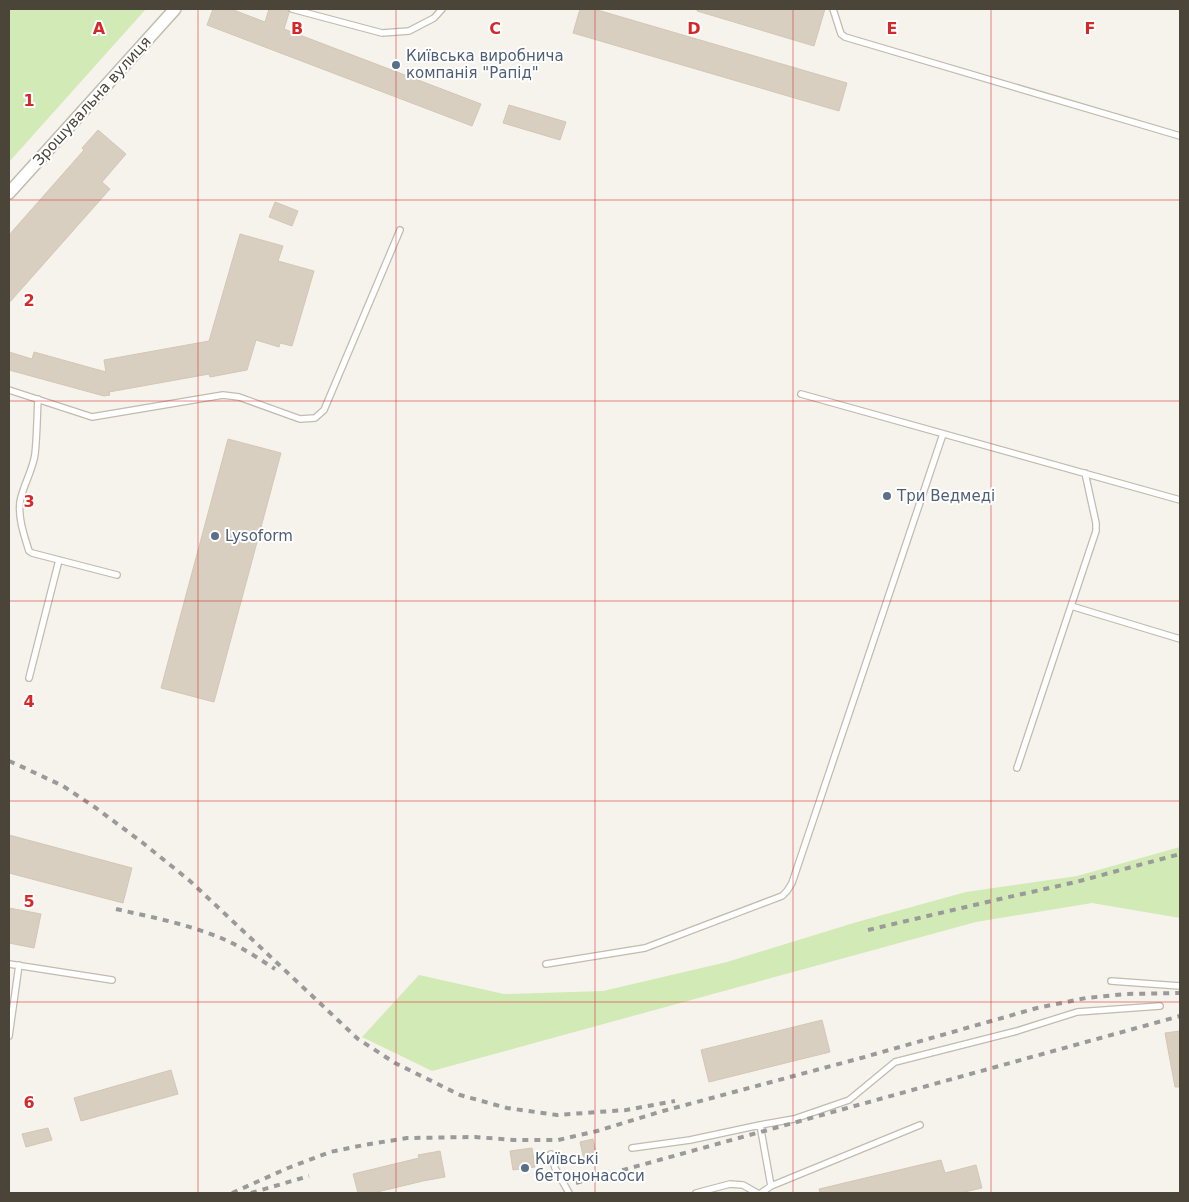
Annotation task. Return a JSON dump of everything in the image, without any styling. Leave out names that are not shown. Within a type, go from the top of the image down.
[{"type":"street","name":"Зрошувальна вулиця","points":[[9,193],[175,9]]},
{"type":"lane","points":[[292,9],[382,33],[409,31],[434,18],[442,9]]},
{"type":"lane","points":[[833,9],[841,34],[845,36],[1180,136]]},
{"type":"lane","points":[[9,390],[92,417],[223,396],[240,397],[300,419],[315,418],[324,410],[400,230]]},
{"type":"lane","points":[[801,394],[1180,500]]},
{"type":"lane","points":[[38,400],[35,454],[20,501],[22,528],[30,552],[117,575]]},
{"type":"lane","points":[[546,964],[645,948],[782,896],[787,891],[792,883],[943,434]]},
{"type":"lane","points":[[1017,768],[1096,531],[1085,473]]},
{"type":"lane","points":[[29,678],[59,560]]},
{"type":"lane","points":[[1072,606],[1180,639]]},
{"type":"lane","points":[[9,964],[112,980]]},
{"type":"lane","points":[[9,1036],[19,965]]},
{"type":"lane","points":[[1111,980],[1180,986]]},
{"type":"lane","points":[[632,1148],[690,1140],[794,1119],[849,1100],[895,1062],[1017,1031],[1077,1012],[1160,1006]]},
{"type":"lane","points":[[760,1125],[771,1186]]},
{"type":"lane","points":[[761,1193],[771,1186],[920,1125]]},
{"type":"lane","points":[[551,1154],[555,1168],[569,1193]]},
{"type":"lane","points":[[696,1193],[730,1184],[743,1185],[757,1193]]},
{"type":"green space","points":[[9,9],[146,9],[9,162]]},
{"type":"green space","points":[[1180,847],[1180,918],[1092,903],[976,922],[432,1071],[362,1037],[419,975],[504,994],[603,991],[727,962],[857,922],[966,892],[1077,876]]},
{"type":"building","points":[[213,9],[231,9],[265,22],[269,9],[287,9],[289,13],[284,29],[481,104],[472,126],[207,25]]},
{"type":"building","points":[[580,9],[594,9],[847,83],[839,111],[573,33]]},
{"type":"building","points":[[697,9],[825,9],[814,46],[697,11]]},
{"type":"building","points":[[509,105],[566,122],[560,140],[503,123]]},
{"type":"building","points":[[98,130],[126,154],[102,182],[110,189],[9,303],[9,235],[84,150],[82,148]]},
{"type":"building","points":[[275,202],[298,211],[292,226],[269,217]]},
{"type":"building","points":[[240,234],[283,246],[278,261],[314,271],[292,346],[280,343],[279,347],[256,340],[247,370],[210,377],[209,374],[109,392],[110,395],[104,396],[9,370],[9,352],[32,359],[34,352],[106,372],[104,360],[209,341]]},
{"type":"building","points":[[228,439],[281,453],[214,702],[161,688]]},
{"type":"building","points":[[9,835],[132,868],[123,903],[9,873]]},
{"type":"building","points":[[9,908],[41,914],[34,948],[9,943]]},
{"type":"building","points":[[822,1020],[830,1052],[709,1082],[701,1050]]},
{"type":"building","points":[[1180,1031],[1180,1087],[1175,1087],[1165,1033]]},
{"type":"building","points":[[171,1070],[178,1094],[81,1121],[74,1098]]},
{"type":"building","points":[[48,1128],[52,1140],[26,1147],[22,1134]]},
{"type":"building","points":[[593,1139],[597,1157],[584,1160],[580,1142]]},
{"type":"building","points":[[532,1148],[535,1167],[513,1170],[510,1151]]},
{"type":"building","points":[[440,1151],[445,1177],[373,1193],[358,1193],[353,1174],[419,1158],[418,1155]]},
{"type":"building","points":[[941,1160],[945,1173],[976,1165],[982,1188],[960,1193],[820,1193],[819,1189]]},
{"type":"railway","points":[[9,761],[63,786],[143,843],[190,881],[358,1039],[395,1063],[460,1095],[507,1108],[557,1115],[626,1110],[675,1101]]},
{"type":"railway","points":[[868,930],[1076,882],[1180,854]]},
{"type":"railway","points":[[116,909],[169,921],[208,933],[249,952],[275,969]]},
{"type":"railway","points":[[232,1193],[330,1152],[407,1138],[475,1137],[514,1140],[558,1140],[597,1131],[1037,1008],[1086,998],[1126,994],[1180,993]]},
{"type":"railway","points":[[576,1183],[1180,1016]]},
{"type":"railway","points":[[251,1193],[309,1176]]},
{"type":"place","name":"Київська виробнича компанія \"Рапід\"","points":[[396,65]]},
{"type":"place","name":"Три Ведмеді","points":[[887,496]]},
{"type":"place","name":"Lysoform","points":[[215,536]]},
{"type":"place","name":"Київські бетононасоси","points":[[525,1168]]}]
